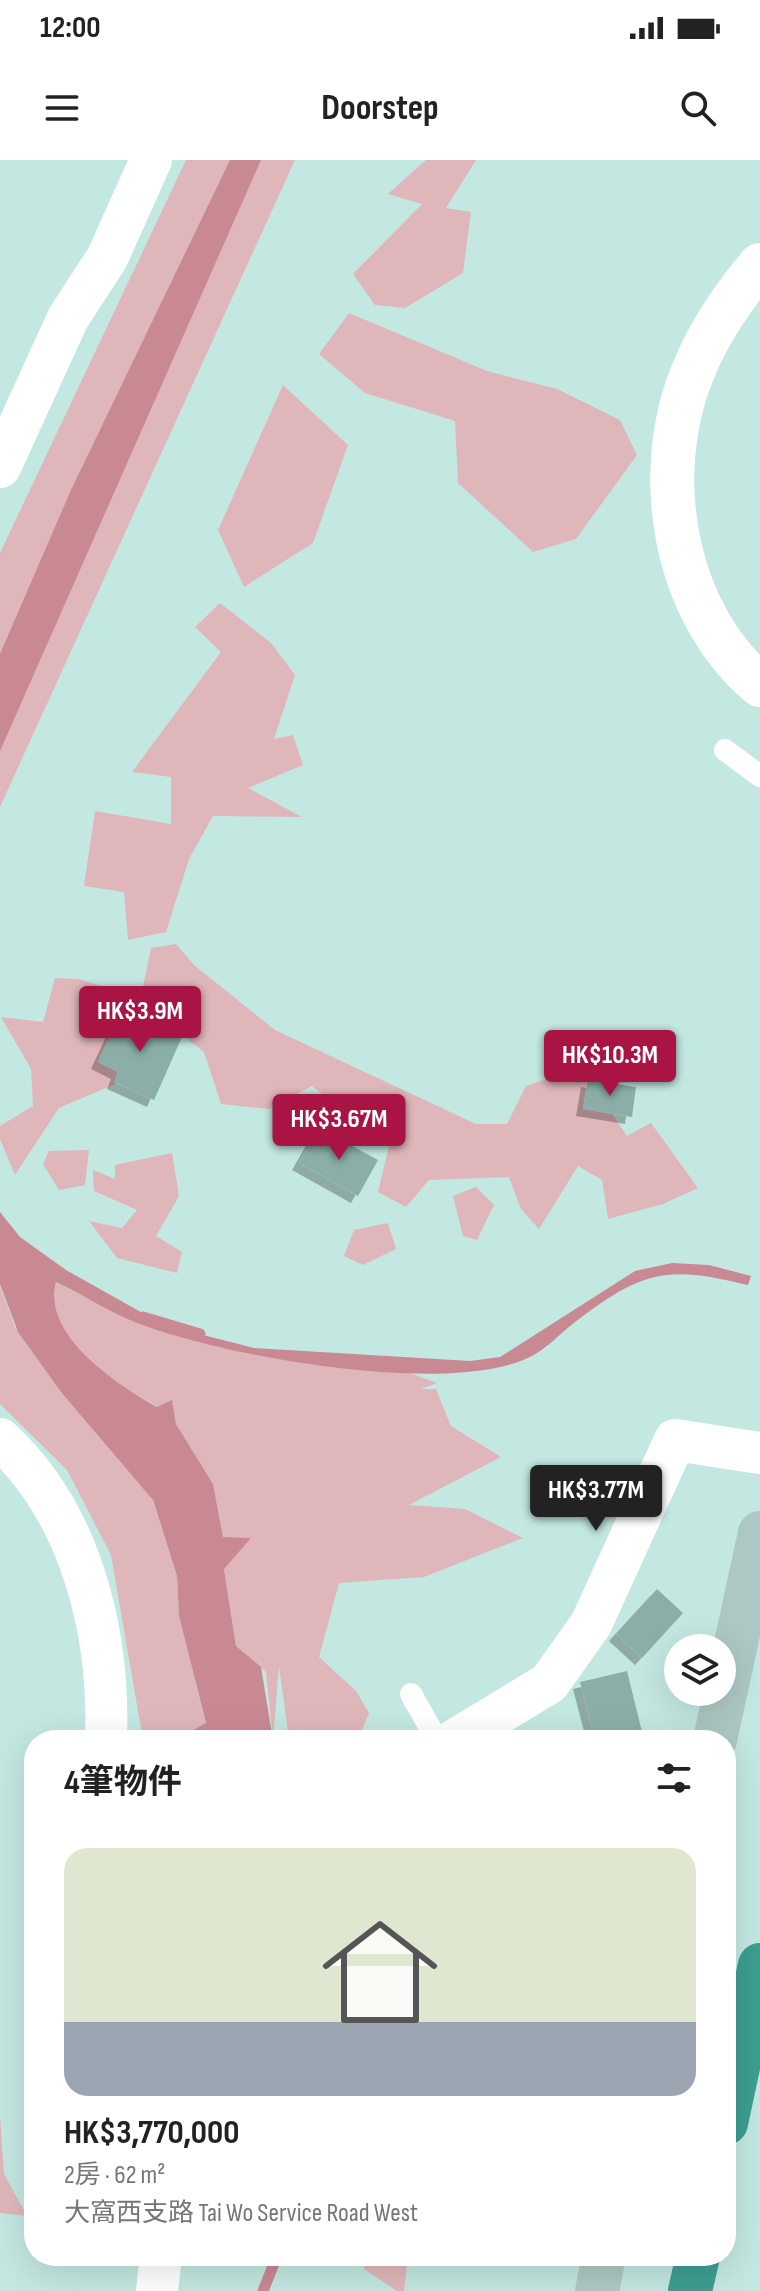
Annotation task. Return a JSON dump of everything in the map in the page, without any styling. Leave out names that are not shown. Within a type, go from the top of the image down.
[{"type":"highway","points":[[736,2077],[760,1965]]},
{"type":"highway","points":[[690,2291],[696,2266]]},
{"type":"main road","points":[[717,1730],[760,1533]]},
{"type":"main road","points":[[597,2291],[602,2266]]},
{"type":"street","points":[[0,467],[68,318],[107,258],[151,160]]},
{"type":"street","points":[[749,278],[718,321],[691,376],[676,438],[673,495],[683,558],[704,615],[744,671],[760,685]]},
{"type":"street","points":[[471,1730],[549,1683],[591,1624],[676,1432],[760,1453]]},
{"type":"street","points":[[0,1439],[46,1495],[90,1585],[108,1688],[106,1730]]},
{"type":"street","points":[[157,2291],[160,2266]]},
{"type":"lane","points":[[725,750],[760,776]]},
{"type":"lane","points":[[411,1694],[431,1730]]},
{"type":"shaded area","points":[[186,160],[295,160],[0,807],[0,553]]},
{"type":"shaded area","points":[[230,160],[261,160],[0,751],[0,654],[71,490]]},
{"type":"shaded area","points":[[426,160],[476,160],[446,208],[471,212],[463,273],[405,308],[375,305],[353,274],[422,204],[388,194]]},
{"type":"shaded area","points":[[349,313],[487,371],[557,389],[620,420],[637,455],[576,539],[533,552],[458,483],[455,421],[365,393],[319,354]]},
{"type":"shaded area","points":[[283,385],[348,445],[313,543],[244,587],[218,530]]},
{"type":"shaded area","points":[[220,603],[271,643],[295,675],[274,739],[293,735],[303,765],[248,788],[302,817],[213,816],[189,859],[166,932],[128,940],[124,892],[84,886],[95,811],[171,824],[171,777],[132,772],[221,652],[195,627]]},
{"type":"shaded area","points":[[176,944],[194,965],[275,1030],[476,1124],[507,1124],[526,1086],[581,1067],[627,1136],[651,1123],[698,1188],[663,1204],[608,1219],[602,1180],[578,1166],[539,1229],[521,1209],[509,1177],[429,1180],[406,1207],[378,1192],[389,1146],[312,1086],[269,1109],[221,1104],[204,1052],[140,1001],[151,948]]},
{"type":"shaded area","points":[[55,978],[79,979],[104,987],[126,1024],[143,1072],[59,1108],[15,1175],[0,1139],[0,1126],[33,1106],[31,1069],[1,1017],[43,1022]]},
{"type":"shaded area","points":[[89,1150],[85,1185],[59,1190],[43,1164],[49,1151]]},
{"type":"shaded area","points":[[172,1153],[179,1196],[156,1236],[182,1252],[177,1273],[117,1258],[89,1221],[122,1228],[137,1210],[94,1191],[93,1170],[115,1179],[115,1165]]},
{"type":"shaded area","points":[[476,1187],[494,1205],[477,1240],[463,1236],[453,1196]]},
{"type":"shaded area","points":[[0,1212],[20,1237],[66,1270],[164,1325],[254,1348],[470,1361],[500,1357],[635,1271],[672,1263],[709,1265],[751,1276],[748,1285],[676,1274],[638,1282],[619,1291],[532,1356],[494,1368],[446,1373],[391,1373],[332,1367],[218,1347],[132,1321],[56,1282],[55,1302],[60,1321],[71,1339],[104,1372],[157,1407],[172,1400],[176,1424],[213,1484],[223,1537],[251,1538],[224,1569],[236,1646],[261,1667],[271,1730],[194,1730],[206,1723],[179,1616],[177,1576],[153,1500],[61,1392],[18,1332],[0,1284]]},
{"type":"shaded area","points":[[388,1223],[396,1249],[363,1265],[344,1256],[354,1230]]},
{"type":"shaded area","points":[[56,1282],[132,1321],[198,1341],[307,1364],[404,1371],[437,1383],[421,1389],[436,1389],[451,1426],[501,1457],[409,1505],[465,1509],[523,1538],[424,1577],[339,1583],[319,1657],[356,1691],[369,1713],[362,1730],[288,1730],[279,1666],[272,1730],[266,1672],[236,1646],[224,1568],[250,1538],[223,1537],[213,1484],[176,1424],[172,1401],[158,1407],[103,1372],[71,1340],[60,1322],[55,1303]]},
{"type":"shaded area","points":[[0,1285],[15,1327],[61,1392],[150,1492],[177,1576],[179,1616],[206,1724],[195,1730],[141,1730],[111,1555],[67,1470],[0,1404]]},
{"type":"shaded area","points":[[0,2116],[4,2174],[24,2216],[0,2213]]},
{"type":"shaded area","points":[[364,2266],[407,2266],[404,2291],[397,2291],[364,2269]]},
{"type":"building","points":[[122,1010],[182,1037],[154,1100],[114,1082],[118,1072],[98,1062]]},
{"type":"building","points":[[588,1080],[636,1087],[632,1117],[583,1109]]},
{"type":"building","points":[[319,1128],[378,1160],[358,1196],[299,1163]]},
{"type":"building","points":[[657,1589],[683,1613],[642,1658],[616,1634]]},
{"type":"building","points":[[627,1671],[642,1730],[592,1730],[580,1682]]},
{"type":"waterway","points":[[143,1317],[200,1334]]},
{"type":"waterway","points":[[263,2291],[273,2266]]}]
